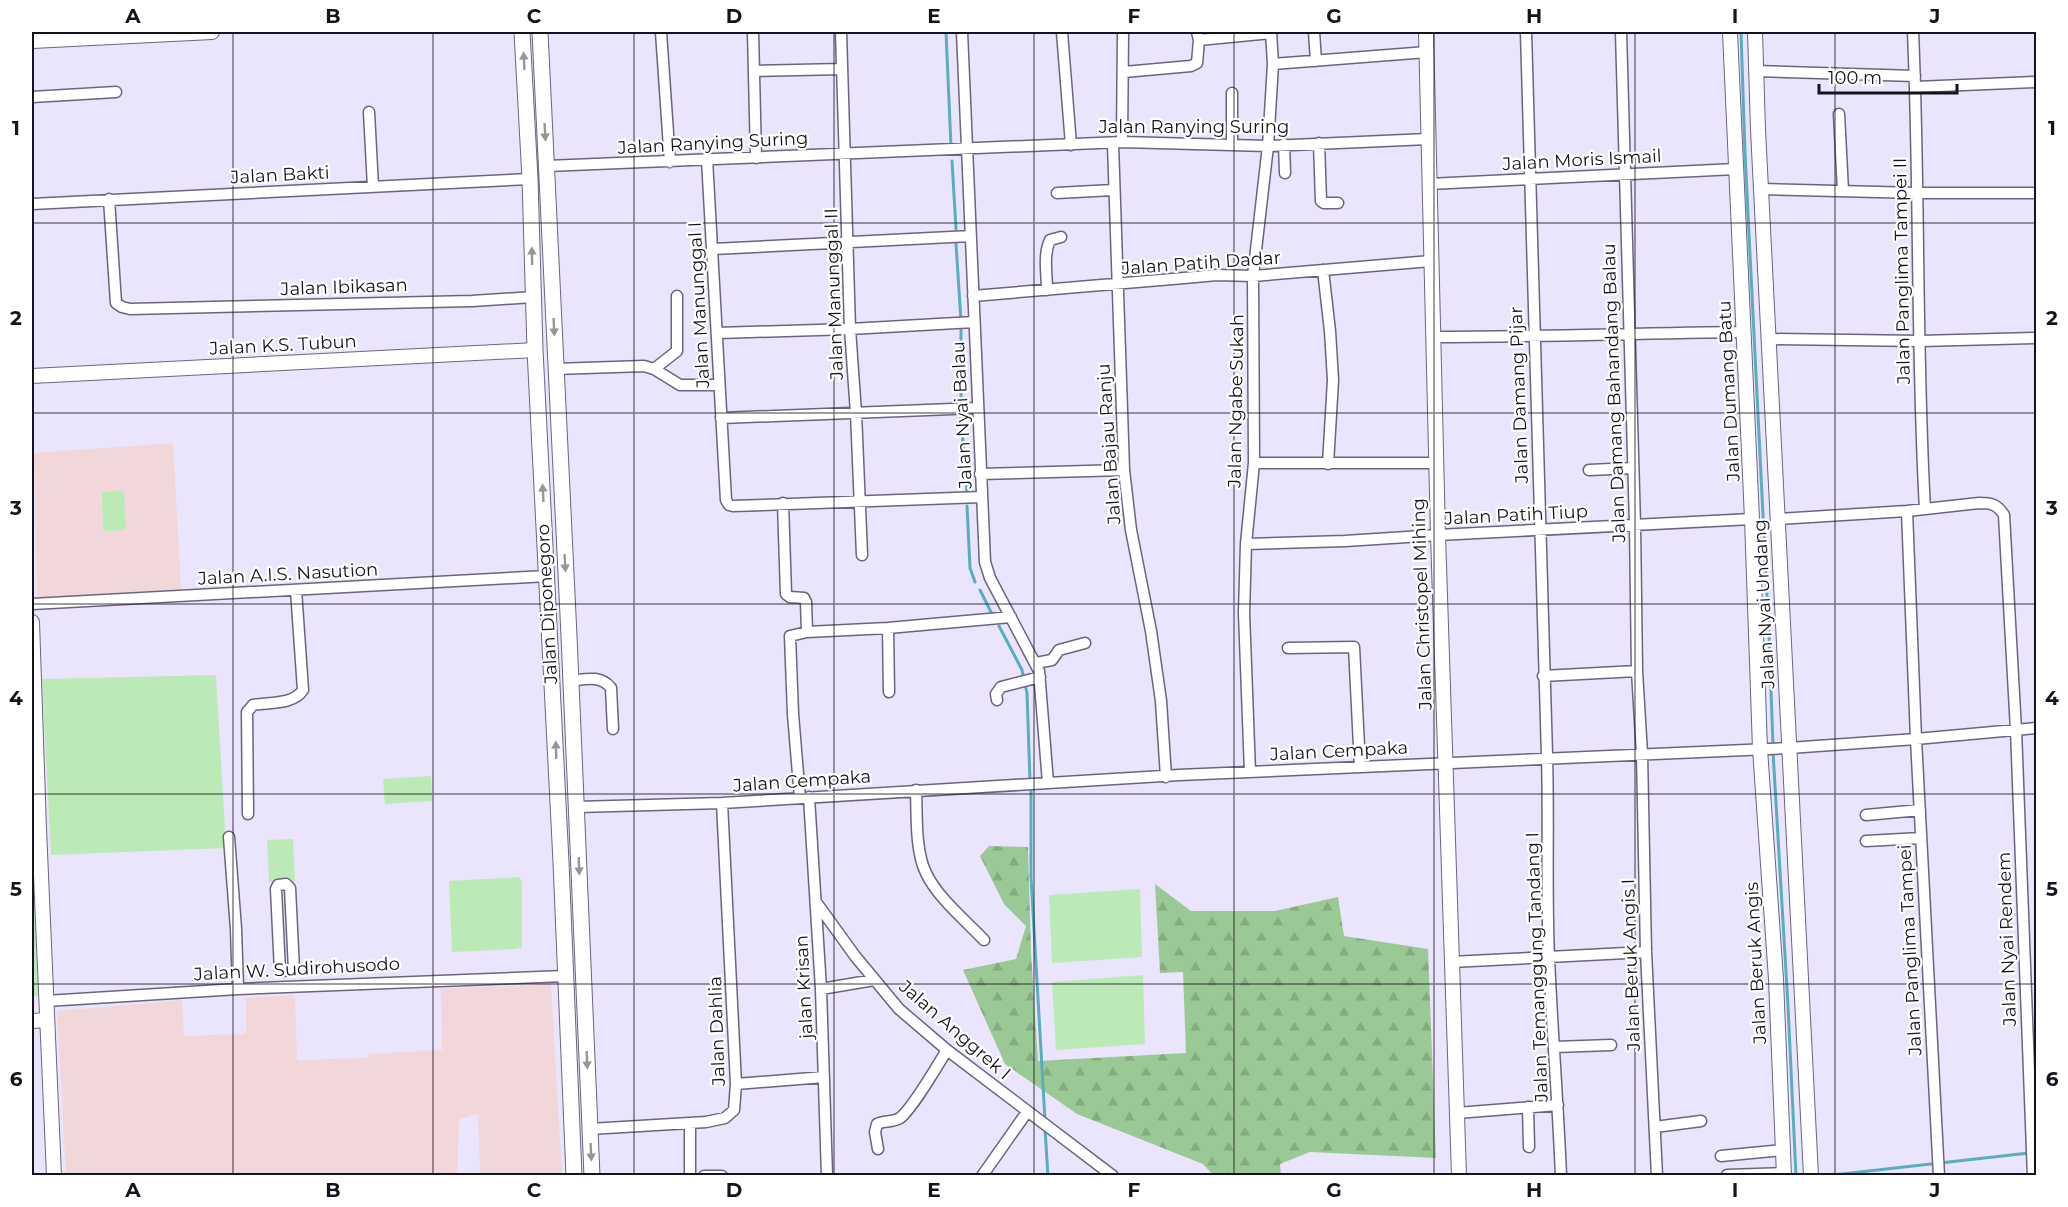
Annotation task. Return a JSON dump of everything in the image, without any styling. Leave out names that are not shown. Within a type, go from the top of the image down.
[{"type":"main road","name":"Jalan Diponegoro","points":[[522,32],[574,1176]]},
{"type":"main road","name":"Jalan Diponegoro","points":[[540,32],[592,1176]]},
{"type":"main road","points":[[541,462],[559,461]]},
{"type":"main road","points":[[554,717],[572,716]]},
{"type":"main road","points":[[558,809],[577,807]]},
{"type":"street","points":[[32,41],[148,33],[212,32]]},
{"type":"street","points":[[661,32],[670,162]]},
{"type":"street","points":[[753,32],[756,158]]},
{"type":"street","name":"Jalan Manunggal II","points":[[841,32],[850,329],[862,555]]},
{"type":"street","name":"Jalan Nyai Balau","points":[[962,32],[960,149],[964,236],[973,296],[968,322],[971,409],[980,474],[975,497],[986,570],[1005,618],[1036,663],[1033,678],[1038,784]]},
{"type":"street","points":[[1062,32],[1071,144]]},
{"type":"street","name":"Jalan Bajau Ranju","points":[[1123,32],[1124,72],[1113,190],[1124,470],[1131,530],[1151,631],[1161,701],[1166,777]]},
{"type":"street","points":[[1124,72],[1191,66],[1197,63],[1198,36],[1271,32]]},
{"type":"street","name":"Jalan Ngabe Sukah","points":[[1250,772],[1244,623],[1246,544],[1254,463],[1253,276],[1268,146],[1273,64],[1271,32]]},
{"type":"street","points":[[1314,32],[1316,61]]},
{"type":"street","name":"Jalan Christopel Mihing","points":[[1426,32],[1444,762],[1459,1176]]},
{"type":"street","name":"Jalan Damang Pijar","points":[[1526,32],[1538,451],[1538,531],[1547,758]]},
{"type":"street","name":"Jalan Damang Bahandang Balau","points":[[1621,32],[1637,671],[1642,754]]},
{"type":"street","name":"Jalan Dumang Batu","points":[[1730,32],[1762,748]]},
{"type":"street","name":"Jalan Nyai Undang","points":[[1755,32],[1787,748],[1811,1175]]},
{"type":"street","name":"Jalan Panglima Tampei II","points":[[1913,32],[1916,82],[1920,422],[1925,509]]},
{"type":"street","points":[[1273,64],[1426,52]]},
{"type":"street","points":[[754,71],[842,69]]},
{"type":"street","points":[[1756,71],[1916,82],[2037,82]]},
{"type":"street","points":[[32,98],[116,92]]},
{"type":"street","points":[[1232,93],[1232,145]]},
{"type":"street","points":[[369,112],[373,187]]},
{"type":"street","points":[[1839,114],[1843,191]]},
{"type":"street","name":"Jalan Ranying Suring","points":[[546,166],[1071,144],[1268,146],[1428,139]]},
{"type":"street","points":[[1319,143],[1320,197],[1324,203],[1338,203]]},
{"type":"street","points":[[1284,144],[1285,173]]},
{"type":"street","name":"Jalan Manunggal I","points":[[707,159],[726,500],[732,506],[783,503]]},
{"type":"street","name":"Jalan Moris Ismail","points":[[1429,184],[1737,169]]},
{"type":"street","name":"Jalan Bakti","points":[[32,204],[530,179]]},
{"type":"street","points":[[1761,189],[2037,193]]},
{"type":"street","points":[[1057,193],[1113,190]]},
{"type":"street","name":"Jalan Ibikasan","points":[[109,199],[116,303],[130,309],[472,301],[533,297]]},
{"type":"street","points":[[713,249],[964,236]]},
{"type":"street","points":[[1047,290],[1048,246],[1050,240],[1061,237]]},
{"type":"street","name":"Jalan Patih Dadar","points":[[973,296],[1217,275],[1253,276],[1431,261]]},
{"type":"street","points":[[1323,270],[1333,380],[1328,464]]},
{"type":"street","points":[[654,369],[678,351],[677,296]]},
{"type":"street","points":[[718,333],[850,329],[968,322]]},
{"type":"street","points":[[1433,338],[1744,332]]},
{"type":"street","points":[[1769,339],[1920,341],[2037,338]]},
{"type":"street","name":"Jalan K.S. Tubun","points":[[32,376],[535,350]]},
{"type":"street","points":[[555,369],[644,366],[654,369],[680,385],[719,385]]},
{"type":"street","points":[[721,418],[971,409]]},
{"type":"street","points":[[1254,463],[1436,463]]},
{"type":"street","points":[[1589,470],[1633,468]]},
{"type":"street","points":[[980,474],[1124,470]]},
{"type":"street","points":[[975,497],[783,503],[786,594],[790,597],[804,598],[807,632],[1005,618]]},
{"type":"street","name":"Jalan Nyai Rendem","points":[[1778,519],[1991,503],[2004,515],[2016,730],[2033,1176]]},
{"type":"street","points":[[1907,511],[1916,739]]},
{"type":"street","name":"Jalan Patih Tiup","points":[[1246,544],[1345,541],[1752,519]]},
{"type":"street","name":"Jalan A.I.S. Nasution","points":[[32,604],[547,576]]},
{"type":"street","points":[[248,814],[247,712],[253,705],[290,701],[299,696],[303,690],[296,590]]},
{"type":"street","points":[[32,622],[32,673],[54,1176]]},
{"type":"street","points":[[888,628],[889,692]]},
{"type":"street","name":"jalan Krisan","points":[[807,632],[790,636],[793,714],[805,797],[816,902],[821,989],[826,1176]]},
{"type":"street","points":[[1036,663],[1052,660],[1059,650],[1085,644]]},
{"type":"street","points":[[1288,648],[1354,647],[1360,766]]},
{"type":"street","points":[[1543,676],[1637,671]]},
{"type":"street","points":[[997,700],[996,694],[1001,687],[1033,678]]},
{"type":"street","points":[[571,681],[598,679],[608,684],[611,688],[613,729]]},
{"type":"street","name":"Jalan Cempaka","points":[[577,807],[722,803],[1360,766],[1787,748],[2037,728]]},
{"type":"street","name":"Jalan Panglima Tampei","points":[[1916,739],[1939,1174]]},
{"type":"street","name":"Jalan Beruk Angis","points":[[1762,748],[1776,979],[1784,1174]]},
{"type":"street","name":"Jalan Beruk Angis I","points":[[1642,754],[1646,952],[1657,1176]]},
{"type":"street","name":"Jalan Temanggung Tandang I","points":[[1547,758],[1549,957],[1562,1176]]},
{"type":"street","points":[[916,790],[917,829],[925,872],[934,886],[984,940]]},
{"type":"street","name":"Jalan Dahlia","points":[[590,1129],[719,1120],[734,1110],[736,1084],[722,803]]},
{"type":"street","points":[[1866,815],[1920,810]]},
{"type":"street","points":[[229,837],[238,989]]},
{"type":"street","points":[[1866,841],[1921,838]]},
{"type":"street","points":[[286,884],[290,888],[294,970],[287,970],[280,971],[276,889],[278,885],[286,884]]},
{"type":"street","name":"Jalan Anggrek I","points":[[816,902],[874,980],[900,1009],[947,1050],[1113,1176]]},
{"type":"street","points":[[1451,962],[1646,952]]},
{"type":"street","points":[[287,970],[287,987]]},
{"type":"street","name":"Jalan W. Sudirohusodo","points":[[32,1002],[238,989],[565,976]]},
{"type":"street","points":[[821,989],[874,980]]},
{"type":"street","points":[[32,1021],[47,1020]]},
{"type":"street","points":[[1555,1047],[1611,1045]]},
{"type":"street","points":[[878,1149],[877,1124],[894,1121],[906,1112],[947,1050]]},
{"type":"street","points":[[736,1084],[824,1077]]},
{"type":"street","points":[[1456,1113],[1558,1105]]},
{"type":"street","points":[[1528,1107],[1529,1147]]},
{"type":"street","points":[[982,1176],[1031,1115]]},
{"type":"street","points":[[1655,1127],[1701,1121]]},
{"type":"street","points":[[690,1123],[690,1176]]},
{"type":"street","points":[[1721,1156],[1783,1150]]},
{"type":"street","points":[[1727,1175],[1784,1174]]},
{"type":"street","points":[[704,1176],[722,1176]]},
{"type":"shaded area","points":[[173,443],[181,589],[37,598],[34,453]]},
{"type":"shaded area","points":[[551,984],[562,1175],[480,1175],[478,1114],[459,1119],[457,1175],[66,1175],[57,1011],[182,1000],[184,1036],[246,1034],[246,998],[295,995],[297,1060],[369,1058],[369,1054],[442,1050],[441,989]]},
{"type":"green space","points":[[124,491],[126,530],[103,531],[102,492]]},
{"type":"green space","points":[[216,675],[226,848],[51,855],[42,679]]},
{"type":"green space","points":[[431,776],[432,801],[385,804],[383,779]]},
{"type":"green space","points":[[32,836],[38,996],[32,996]]},
{"type":"green space","points":[[293,839],[295,881],[269,882],[267,840]]},
{"type":"green space","points":[[989,846],[1028,847],[1031,952],[1038,1061],[1186,1053],[1183,972],[1160,973],[1155,884],[1191,911],[1275,911],[1338,897],[1344,936],[1428,949],[1436,1158],[1310,1152],[1280,1164],[1281,1175],[1213,1175],[1203,1164],[1077,1114],[1005,1064],[963,970],[1016,959],[1026,926],[1004,904],[980,856]]},
{"type":"green space","points":[[519,877],[522,881],[522,947],[452,952],[449,881]]},
{"type":"green space","points":[[1140,889],[1142,957],[1052,963],[1049,895]]},
{"type":"green space","points":[[1143,975],[1145,1044],[1056,1050],[1052,982]]},
{"type":"waterway","points":[[946,32],[951,147]]},
{"type":"waterway","points":[[1741,32],[1773,745]]},
{"type":"waterway","points":[[952,161],[956,229]]},
{"type":"waterway","points":[[956,244],[961,321]]},
{"type":"waterway","points":[[961,330],[961,401]]},
{"type":"waterway","points":[[961,417],[967,493]]},
{"type":"waterway","points":[[967,506],[970,568],[975,582]]},
{"type":"waterway","points":[[980,590],[991,612]]},
{"type":"waterway","points":[[999,626],[1022,670],[1027,693],[1030,781]]},
{"type":"waterway","points":[[1773,752],[1796,1176]]},
{"type":"waterway","points":[[1031,788],[1031,877],[1045,1120]]},
{"type":"waterway","points":[[1045,1129],[1048,1176]]},
{"type":"waterway","points":[[1824,1176],[2029,1153]]}]
